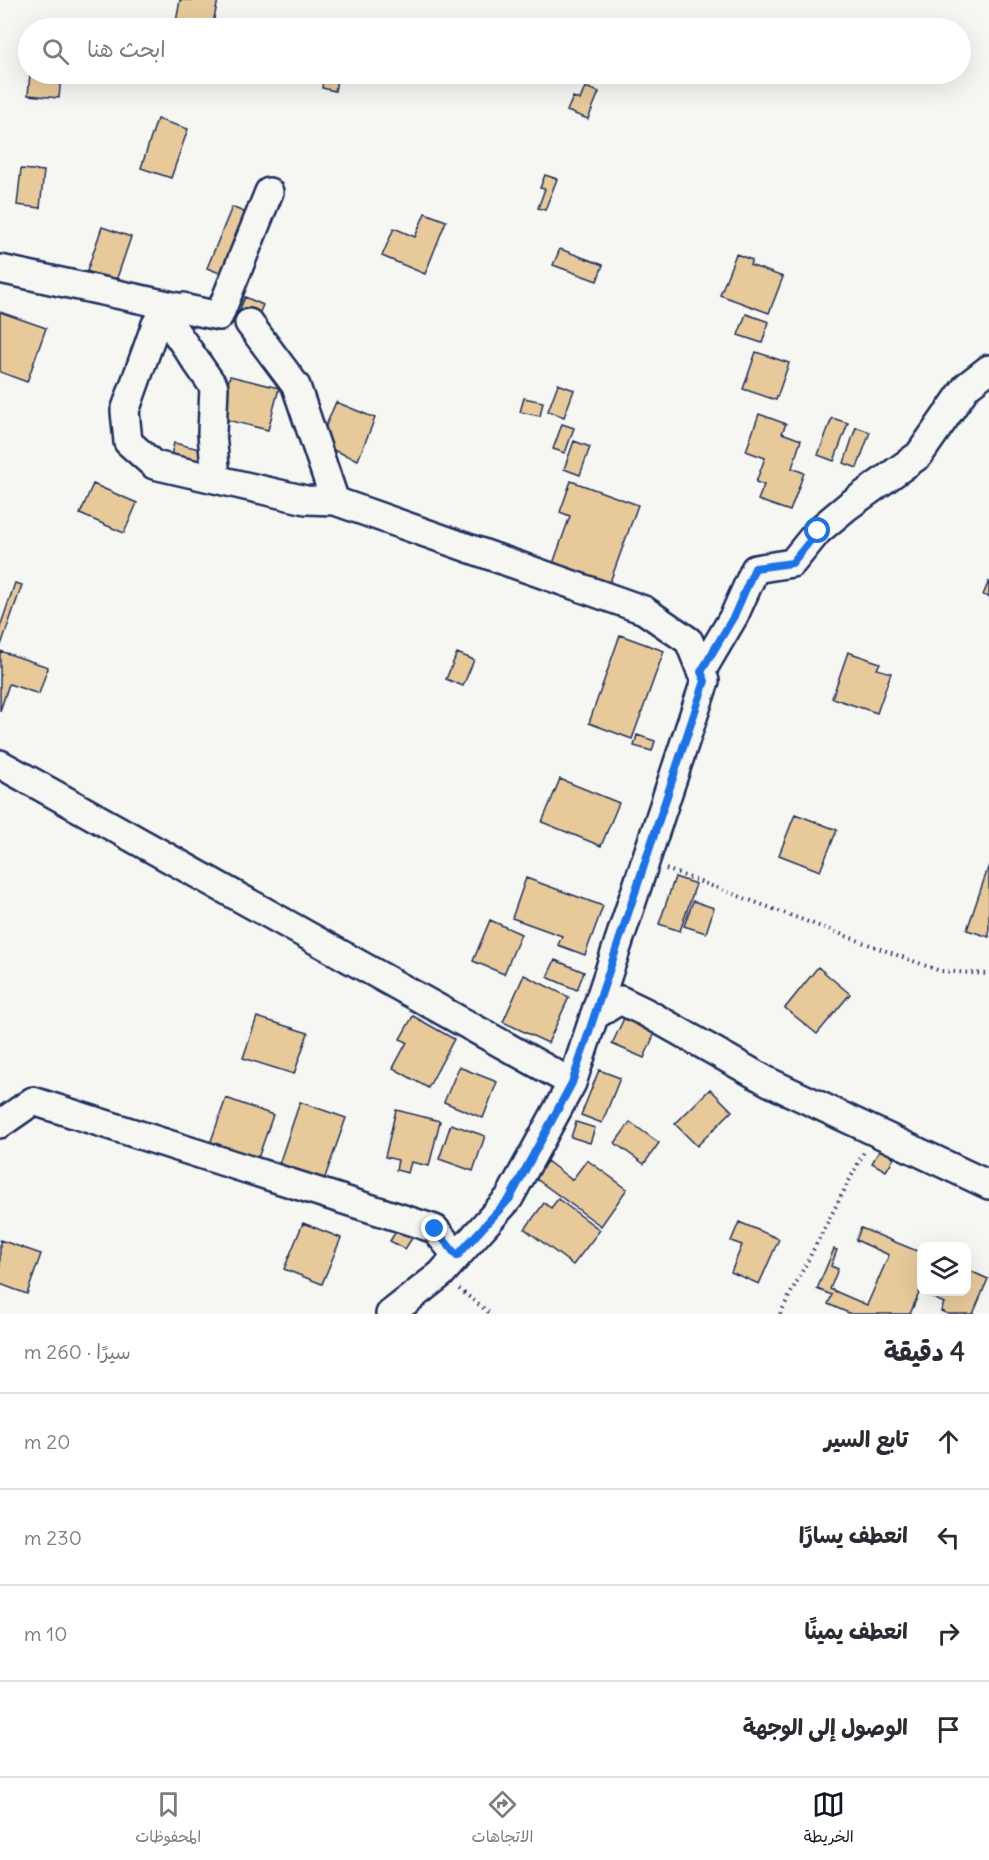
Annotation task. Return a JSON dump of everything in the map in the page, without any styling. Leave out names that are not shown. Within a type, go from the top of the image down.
[{"type":"street","points":[[0,269],[174,313],[219,316],[269,192]]},
{"type":"street","points":[[174,313],[156,324],[125,411],[128,442],[154,465],[306,500],[335,501],[644,610],[689,641],[705,681],[572,1083],[510,1198],[449,1265],[390,1314]]},
{"type":"street","points":[[174,313],[214,387],[212,433],[216,479]]},
{"type":"street","points":[[249,323],[296,386],[335,501]]},
{"type":"street","points":[[701,672],[734,616],[755,568],[792,563],[818,531],[920,455],[967,386],[989,369]]},
{"type":"street","points":[[0,764],[572,1083]]},
{"type":"street","points":[[594,1016],[620,1000],[769,1082],[989,1185]]},
{"type":"street","points":[[0,1124],[33,1101],[435,1229],[449,1265]]},
{"type":"path","points":[[646,861],[939,970],[989,974]]},
{"type":"path","points":[[780,1314],[875,1131]]},
{"type":"path","points":[[449,1265],[491,1314]]},
{"type":"building","points":[[180,0],[218,0],[214,18],[177,18]]},
{"type":"building","points":[[29,84],[60,84],[59,98],[28,95]]},
{"type":"building","points":[[323,84],[336,84],[335,91],[322,88]]},
{"type":"building","points":[[585,87],[599,92],[588,119],[567,111],[573,97],[580,100]]},
{"type":"building","points":[[157,119],[188,129],[171,178],[141,168]]},
{"type":"building","points":[[21,169],[44,171],[40,208],[17,205]]},
{"type":"building","points":[[545,175],[557,179],[545,210],[538,208],[545,189],[540,188]]},
{"type":"building","points":[[232,207],[255,217],[230,277],[207,268]]},
{"type":"building","points":[[425,213],[446,221],[425,274],[382,256],[394,228],[415,237]]},
{"type":"building","points":[[102,227],[131,237],[116,281],[87,271]]},
{"type":"building","points":[[560,249],[603,265],[597,281],[553,265]]},
{"type":"building","points":[[736,254],[752,260],[750,265],[783,277],[769,313],[720,295]]},
{"type":"building","points":[[245,297],[263,305],[256,321],[238,314]]},
{"type":"building","points":[[0,312],[46,328],[27,382],[0,372]]},
{"type":"building","points":[[746,314],[769,322],[762,343],[738,335]]},
{"type":"building","points":[[756,352],[789,363],[776,400],[743,389]]},
{"type":"building","points":[[230,376],[279,388],[268,430],[219,418]]},
{"type":"building","points":[[558,384],[574,390],[564,417],[548,411]]},
{"type":"building","points":[[524,398],[543,402],[540,416],[520,412]]},
{"type":"building","points":[[336,402],[375,418],[358,460],[318,444]]},
{"type":"building","points":[[759,414],[786,424],[782,433],[801,440],[792,468],[804,473],[790,511],[758,500],[764,485],[756,482],[765,458],[746,451]]},
{"type":"building","points":[[832,418],[848,423],[834,461],[818,455]]},
{"type":"building","points":[[562,424],[574,428],[565,453],[553,449]]},
{"type":"building","points":[[856,427],[870,432],[857,468],[844,463]]},
{"type":"building","points":[[574,441],[590,447],[580,475],[564,469]]},
{"type":"building","points":[[174,443],[208,451],[204,466],[170,459]]},
{"type":"building","points":[[571,481],[638,505],[606,593],[550,572],[570,516],[560,512]]},
{"type":"building","points":[[93,484],[137,503],[124,533],[80,514]]},
{"type":"building","points":[[989,581],[989,597],[983,595]]},
{"type":"building","points":[[15,583],[22,585],[0,648],[0,627]]},
{"type":"building","points":[[620,635],[664,651],[632,739],[589,723]]},
{"type":"building","points":[[0,651],[48,667],[39,694],[9,684],[0,711]]},
{"type":"building","points":[[848,652],[880,663],[877,669],[891,673],[877,713],[832,698]]},
{"type":"building","points":[[457,653],[474,660],[463,686],[446,679]]},
{"type":"building","points":[[637,735],[655,741],[652,751],[634,746]]},
{"type":"building","points":[[560,779],[619,803],[601,846],[542,822]]},
{"type":"building","points":[[795,814],[837,830],[820,871],[779,855]]},
{"type":"building","points":[[989,865],[989,937],[967,930]]},
{"type":"building","points":[[675,877],[696,884],[680,931],[659,924]]},
{"type":"building","points":[[526,878],[603,906],[585,955],[558,945],[562,936],[512,918]]},
{"type":"building","points":[[693,901],[714,908],[706,933],[684,926]]},
{"type":"building","points":[[490,920],[521,934],[504,974],[473,961]]},
{"type":"building","points":[[555,960],[584,972],[577,990],[547,977]]},
{"type":"building","points":[[818,967],[850,994],[817,1034],[785,1008]]},
{"type":"building","points":[[524,975],[569,997],[548,1043],[503,1022]]},
{"type":"building","points":[[626,1014],[657,1028],[644,1058],[612,1044]]},
{"type":"building","points":[[413,1016],[454,1039],[428,1088],[393,1068],[407,1042],[400,1039]]},
{"type":"building","points":[[257,1017],[308,1033],[294,1074],[243,1058]]},
{"type":"building","points":[[459,1067],[497,1082],[483,1118],[444,1102]]},
{"type":"building","points":[[599,1070],[620,1078],[602,1123],[581,1115]]},
{"type":"building","points":[[710,1089],[732,1111],[697,1146],[675,1124]]},
{"type":"building","points":[[226,1098],[273,1115],[257,1161],[210,1144]]},
{"type":"building","points":[[300,1102],[346,1118],[324,1180],[279,1164]]},
{"type":"building","points":[[396,1110],[440,1121],[429,1166],[411,1162],[408,1173],[396,1170],[398,1160],[385,1157]]},
{"type":"building","points":[[576,1122],[595,1128],[590,1143],[571,1137]]},
{"type":"building","points":[[630,1122],[659,1143],[644,1164],[615,1143]]},
{"type":"building","points":[[451,1124],[485,1136],[473,1171],[439,1159]]},
{"type":"building","points":[[882,1146],[896,1155],[886,1171],[872,1163]]},
{"type":"building","points":[[587,1160],[627,1189],[601,1226],[535,1178],[547,1161],[572,1180]]},
{"type":"building","points":[[558,1199],[600,1230],[573,1265],[525,1229],[544,1203],[551,1208]]},
{"type":"building","points":[[739,1222],[779,1239],[759,1284],[731,1272],[742,1245],[731,1241]]},
{"type":"building","points":[[303,1223],[341,1238],[322,1284],[284,1269]]},
{"type":"building","points":[[401,1223],[416,1232],[405,1249],[390,1241]]},
{"type":"building","points":[[861,1228],[917,1251],[918,1296],[910,1314],[851,1314],[828,1304],[832,1295],[817,1289],[834,1249],[837,1250],[831,1266],[838,1269],[830,1289],[867,1305],[889,1255],[856,1240]]},
{"type":"building","points":[[0,1240],[41,1254],[27,1294],[0,1284]]},
{"type":"building","points":[[971,1271],[988,1279],[973,1314],[948,1314],[941,1311],[944,1303],[931,1297],[971,1296]]},
{"type":"route","points":[[435,1229],[457,1256],[510,1198],[572,1083],[705,681],[701,672],[734,616],[755,568],[792,563],[818,531]]}]
